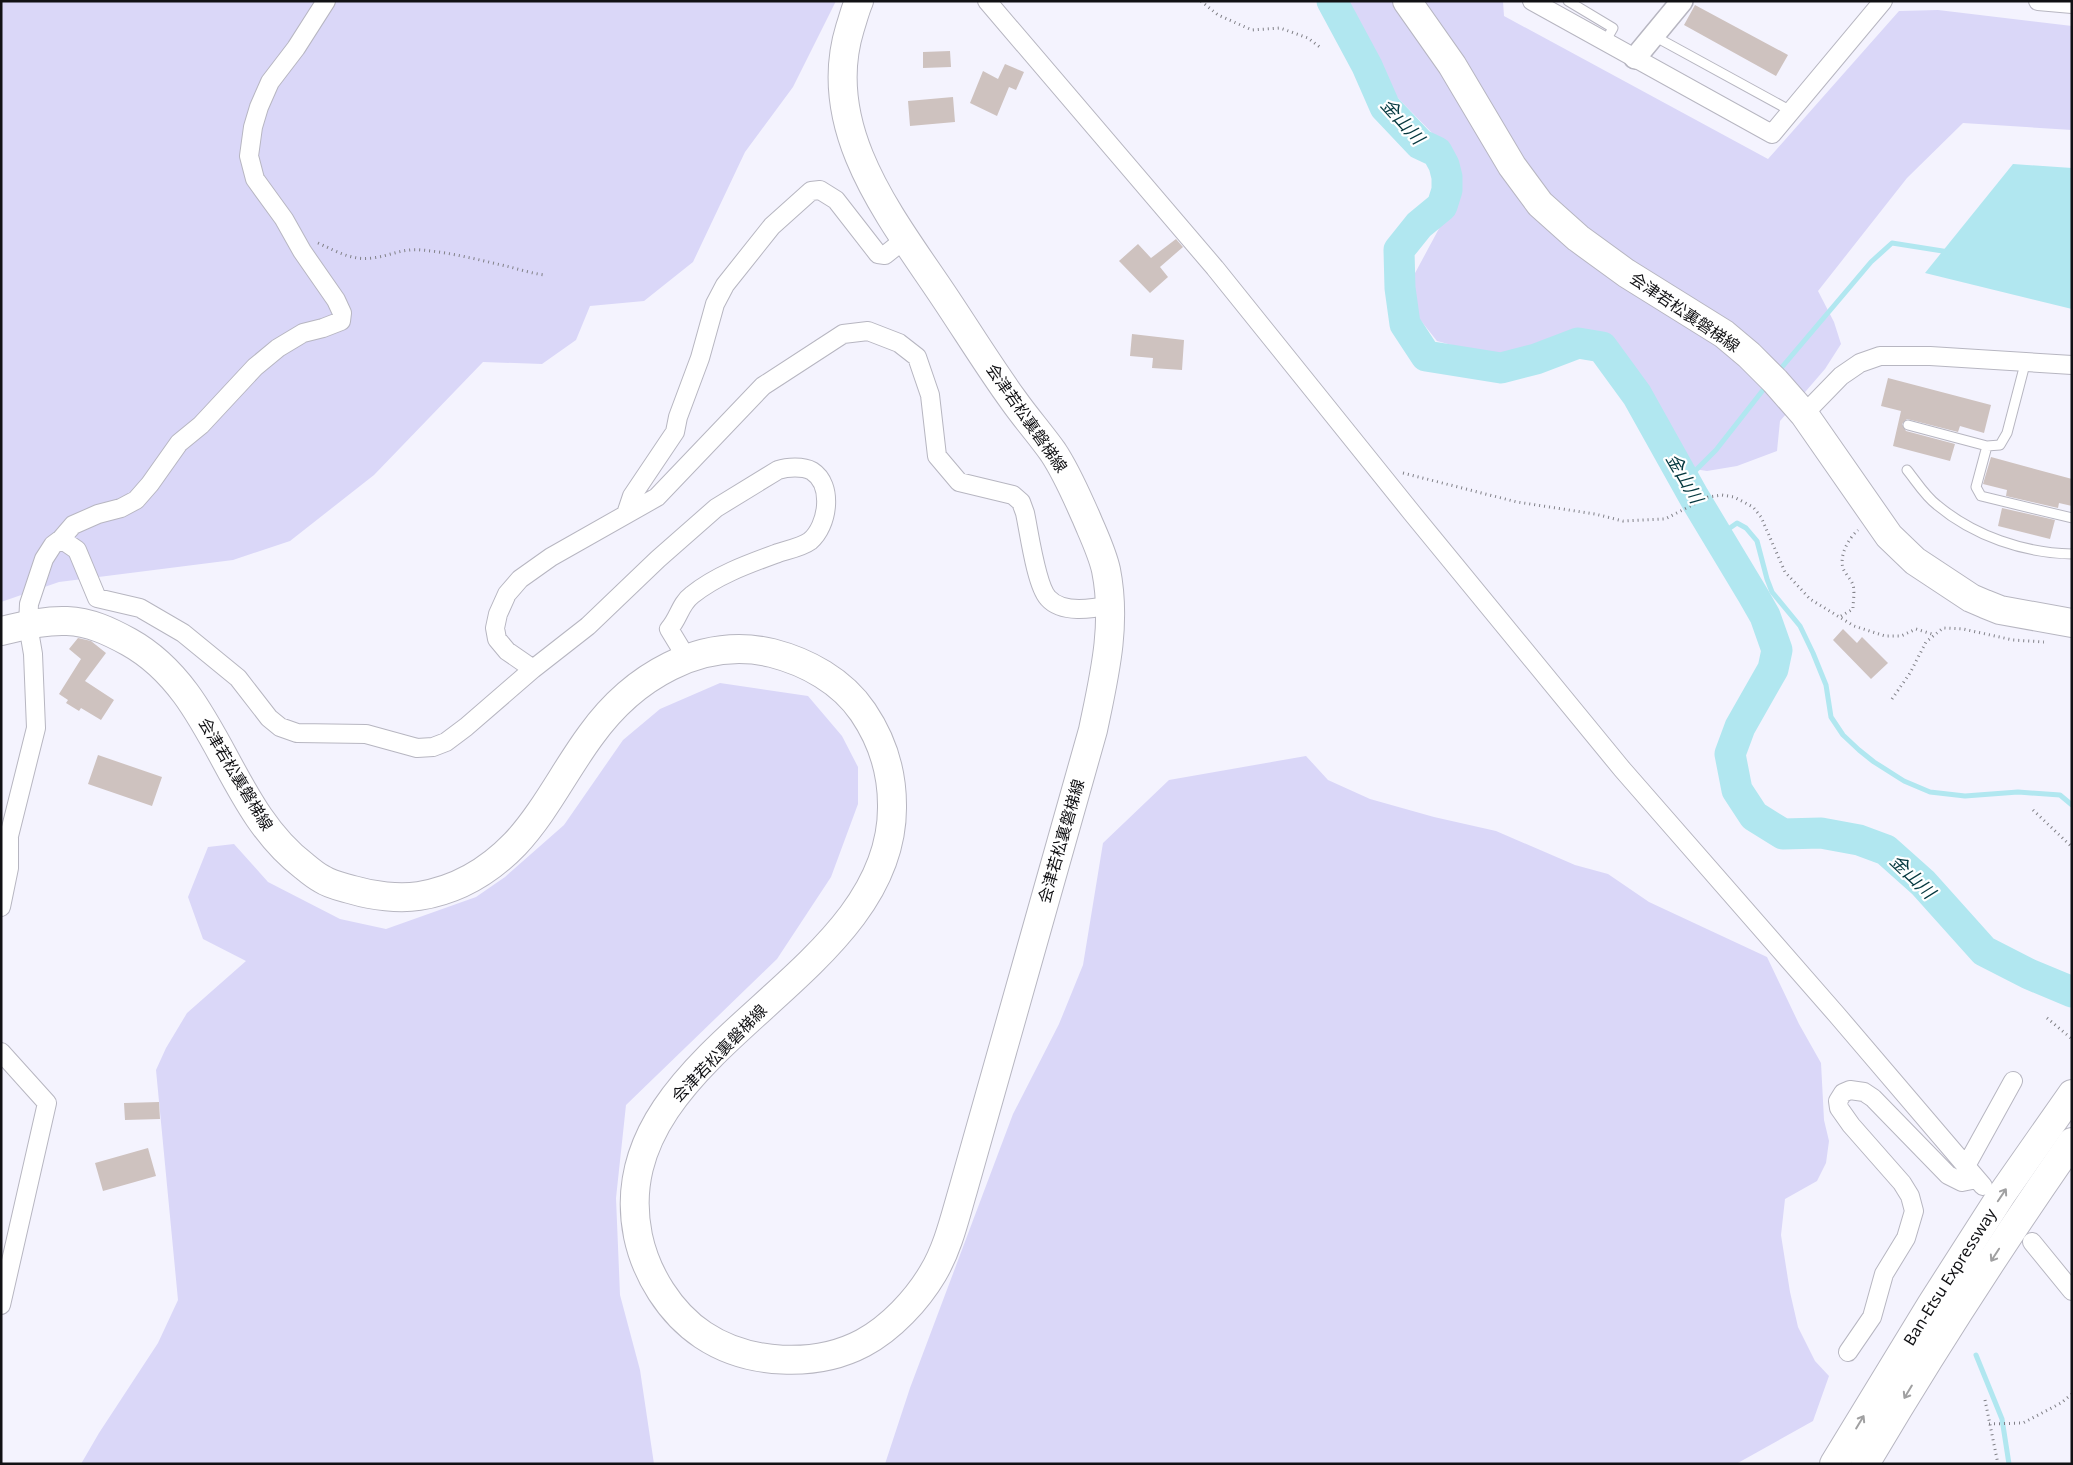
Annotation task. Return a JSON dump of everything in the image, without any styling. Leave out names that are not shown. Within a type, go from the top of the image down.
[{"type":"main road","name":"会津若松裏磐梯線","points":[[1,631],[42,621],[72,621],[103,627],[142,649],[176,680],[207,724],[232,774],[264,825],[292,857],[324,881],[368,894],[414,897],[454,888],[485,870],[515,843],[536,816],[594,730],[639,685],[659,671],[686,657],[735,649],[760,650],[784,656],[810,666],[827,676],[860,706],[880,739],[892,784],[892,820],[882,862],[867,895],[825,947],[735,1032],[696,1073],[667,1108],[645,1148],[635,1188],[636,1229],[644,1255],[658,1286],[673,1308],[686,1322],[706,1338],[752,1356],[776,1359],[832,1355],[857,1346],[871,1338],[914,1299],[934,1271],[945,1247],[963,1190],[1093,730],[1107,664],[1111,632],[1106,570],[1070,479],[1053,452],[1014,401],[905,239],[868,179],[852,139],[842,85],[843,61],[847,38],[859,1]]},
{"type":"main road","name":"会津若松裏磐梯線","points":[[1407,1],[1452,65],[1512,166],[1540,204],[1578,238],[1626,273],[1724,334],[1775,381],[1804,414],[1889,536],[1915,561],[1971,598],[1985,604],[2023,614],[2072,622]]},
{"type":"main road","name":"Ban-Etsu Expressway","points":[[1834,1464],[1931,1305],[2002,1194],[2072,1094]]},
{"type":"main road","name":"Ban-Etsu Expressway","points":[[1864,1464],[1954,1317],[2025,1209],[2072,1142]]},
{"type":"street","points":[[1,907],[9,868],[10,836],[36,728],[33,654],[28,625],[29,604],[44,560],[53,546],[62,539],[73,525],[98,514],[121,508],[136,500],[150,484],[179,443],[200,425],[255,367],[278,348],[303,333],[341,321],[342,313],[336,300],[302,251],[294,234],[255,179],[249,156],[259,106],[270,82],[296,48],[326,1]]},
{"type":"street","points":[[987,1],[1216,268],[1375,468],[1622,769],[1837,1015],[1975,1177]]},
{"type":"street","points":[[1532,1],[1772,134],[1883,1]]},
{"type":"street","points":[[1635,58],[1682,1]]},
{"type":"street","points":[[2038,1],[2072,4]]},
{"type":"street","points":[[626,514],[632,496],[675,432],[678,417],[700,358],[715,304],[724,284],[772,226],[811,191],[820,190],[836,200],[878,254],[885,255],[905,239]]},
{"type":"street","points":[[533,669],[506,651],[497,639],[495,628],[498,614],[507,594],[520,579],[551,557],[656,497],[763,386],[842,334],[868,332],[899,343],[917,357],[930,395],[938,456],[958,482],[1014,495],[1021,502],[1041,585],[1048,598],[1062,606],[1080,609],[1090,610],[1110,605]]},
{"type":"street","points":[[1804,414],[1841,376],[1860,363],[1880,356],[1930,356],[2025,364],[2072,365]]},
{"type":"street","points":[[62,539],[77,550],[97,598],[140,608],[183,633],[238,678],[269,718],[280,728],[297,733],[366,734],[417,748],[433,747],[446,742],[466,728],[533,669],[588,626],[658,559],[716,508],[778,470],[785,468],[811,470],[826,486],[827,496],[821,526],[809,541],[733,570],[692,595],[680,607],[675,623],[669,629],[686,657]]},
{"type":"street","points":[[1,1052],[47,1104],[1,1305]]},
{"type":"street","points":[[1848,1352],[1872,1317],[1884,1274],[1906,1238],[1914,1212],[1910,1196],[1902,1183],[1851,1125],[1839,1108],[1838,1101],[1843,1093],[1850,1090],[1868,1095],[1948,1175],[1962,1182],[1975,1177],[2013,1081]]},
{"type":"street","points":[[2032,1242],[2072,1292]]},
{"type":"lane","points":[[1568,1],[1613,28],[1605,42]]},
{"type":"lane","points":[[1654,36],[1791,111]]},
{"type":"lane","points":[[1908,425],[1987,446],[2000,445],[2007,433],[2025,364]]},
{"type":"lane","points":[[1987,446],[1976,487],[1981,496],[2072,518]]},
{"type":"lane","points":[[1907,470],[1936,504],[1993,538],[2043,552],[2072,554]]},
{"type":"path","points":[[1201,1],[1218,15],[1252,30],[1280,28],[1308,38],[1321,48]]},
{"type":"path","points":[[294,234],[346,256],[358,258],[372,258],[399,251],[421,250],[495,263],[533,274],[545,275]]},
{"type":"path","points":[[1375,468],[1517,502],[1623,520],[1652,521],[1665,519],[1686,510],[1708,497],[1722,495],[1734,497],[1753,508],[1761,517],[1785,572],[1810,599],[1841,616],[1854,626],[1884,636],[1901,636],[1916,629],[1935,635]]},
{"type":"path","points":[[1841,616],[1853,609],[1853,584],[1844,570],[1842,559],[1853,534],[1863,526]]},
{"type":"path","points":[[1892,699],[1910,673],[1926,642],[1943,628],[1963,629],[2012,640],[2047,642]]},
{"type":"path","points":[[2033,810],[2072,847]]},
{"type":"path","points":[[2046,1018],[2072,1039]]},
{"type":"path","points":[[1989,1424],[2023,1423],[2054,1407],[2072,1394]]},
{"type":"path","points":[[1986,1400],[1998,1464]]},
{"type":"shaded area","points":[[1,1],[836,1],[793,87],[745,152],[693,262],[644,301],[590,306],[576,340],[542,364],[483,362],[374,475],[290,541],[233,560],[59,582],[1,602]]},
{"type":"shaded area","points":[[1318,1],[1503,1],[1504,16],[1768,159],[1899,11],[1938,10],[2072,26],[2072,130],[1963,123],[1907,178],[1818,291],[1834,322],[1841,344],[1825,369],[1780,421],[1777,451],[1737,466],[1707,471],[1688,468],[1668,444],[1629,370],[1618,360],[1588,341],[1558,337],[1520,357],[1474,358],[1459,347],[1437,341],[1418,317],[1414,291],[1414,275],[1442,223],[1454,181],[1437,138],[1391,91],[1365,58],[1340,34],[1319,9]]},
{"type":"shaded area","points":[[2013,164],[2072,168],[2072,309],[1925,273]]},
{"type":"shaded area","points":[[720,683],[808,696],[842,736],[858,767],[858,804],[831,877],[777,959],[626,1105],[616,1198],[620,1295],[640,1370],[654,1464],[81,1464],[158,1343],[178,1300],[156,1070],[166,1048],[187,1013],[246,961],[203,939],[188,897],[208,847],[234,844],[268,882],[340,919],[386,929],[476,897],[505,877],[564,825],[623,740],[660,709]]},
{"type":"shaded area","points":[[1306,756],[1328,780],[1370,799],[1434,817],[1496,831],[1575,865],[1608,874],[1649,902],[1767,957],[1799,1024],[1821,1063],[1824,1120],[1829,1141],[1826,1163],[1817,1181],[1785,1199],[1781,1235],[1790,1292],[1798,1327],[1815,1361],[1829,1376],[1813,1421],[1736,1464],[885,1464],[910,1388],[1013,1114],[1059,1024],[1083,965],[1103,843],[1169,780]]},
{"type":"building","points":[[1695,5],[1788,55],[1776,76],[1684,25]]},
{"type":"building","points":[[950,51],[951,67],[923,68],[923,52]]},
{"type":"building","points":[[1005,64],[1024,72],[1016,90],[1009,87],[997,116],[970,103],[983,71],[998,79]]},
{"type":"building","points":[[953,97],[955,122],[910,126],[908,101]]},
{"type":"building","points":[[1176,239],[1183,247],[1160,267],[1168,277],[1150,293],[1119,261],[1138,244],[1151,258]]},
{"type":"building","points":[[1132,334],[1184,340],[1182,370],[1152,368],[1153,358],[1130,356]]},
{"type":"building","points":[[1888,378],[1991,405],[1984,433],[1960,426],[1958,432],[1907,419],[1902,424],[1906,431],[1955,444],[1950,461],[1893,446],[1901,411],[1881,406]]},
{"type":"building","points":[[1991,457],[2072,479],[2072,506],[2059,503],[2058,508],[2006,496],[2007,490],[1983,484]]},
{"type":"building","points":[[2002,508],[2055,520],[2050,539],[1998,526]]},
{"type":"building","points":[[1843,629],[1857,643],[1862,637],[1888,663],[1871,679],[1833,640]]},
{"type":"building","points":[[78,638],[91,641],[106,653],[85,681],[114,700],[101,720],[81,708],[79,711],[66,703],[68,700],[59,694],[81,659],[69,649]]},
{"type":"building","points":[[98,755],[162,777],[152,806],[88,784]]},
{"type":"building","points":[[159,1102],[160,1119],[125,1120],[124,1103]]},
{"type":"building","points":[[148,1148],[156,1176],[103,1191],[95,1163]]},
{"type":"waterway","name":"金山川","points":[[1332,1],[1367,66],[1385,107],[1420,144],[1437,152],[1444,165],[1447,177],[1447,190],[1442,206],[1419,225],[1399,250],[1400,288],[1405,324],[1426,356],[1501,368],[1536,359],[1578,343],[1602,347],[1637,395],[1694,497],[1765,616],[1777,650],[1773,669],[1740,727],[1730,754],[1737,790],[1754,816],[1783,834],[1821,833],[1859,840],[1886,850],[1923,883],[1984,951],[2029,974],[2072,992]]},
{"type":"waterway","points":[[1777,373],[1871,262],[1892,243],[1949,252]]},
{"type":"waterway","points":[[1686,480],[1716,450],[1767,385]]},
{"type":"waterway","points":[[1717,537],[1737,523],[1746,528],[1757,541],[1772,592],[1800,626],[1813,653],[1826,685],[1831,717],[1843,735],[1874,762],[1904,781],[1930,792],[1965,796],[2018,792],[2060,795],[2072,805]]},
{"type":"waterway","points":[[1976,1355],[2002,1419],[2009,1464]]}]
